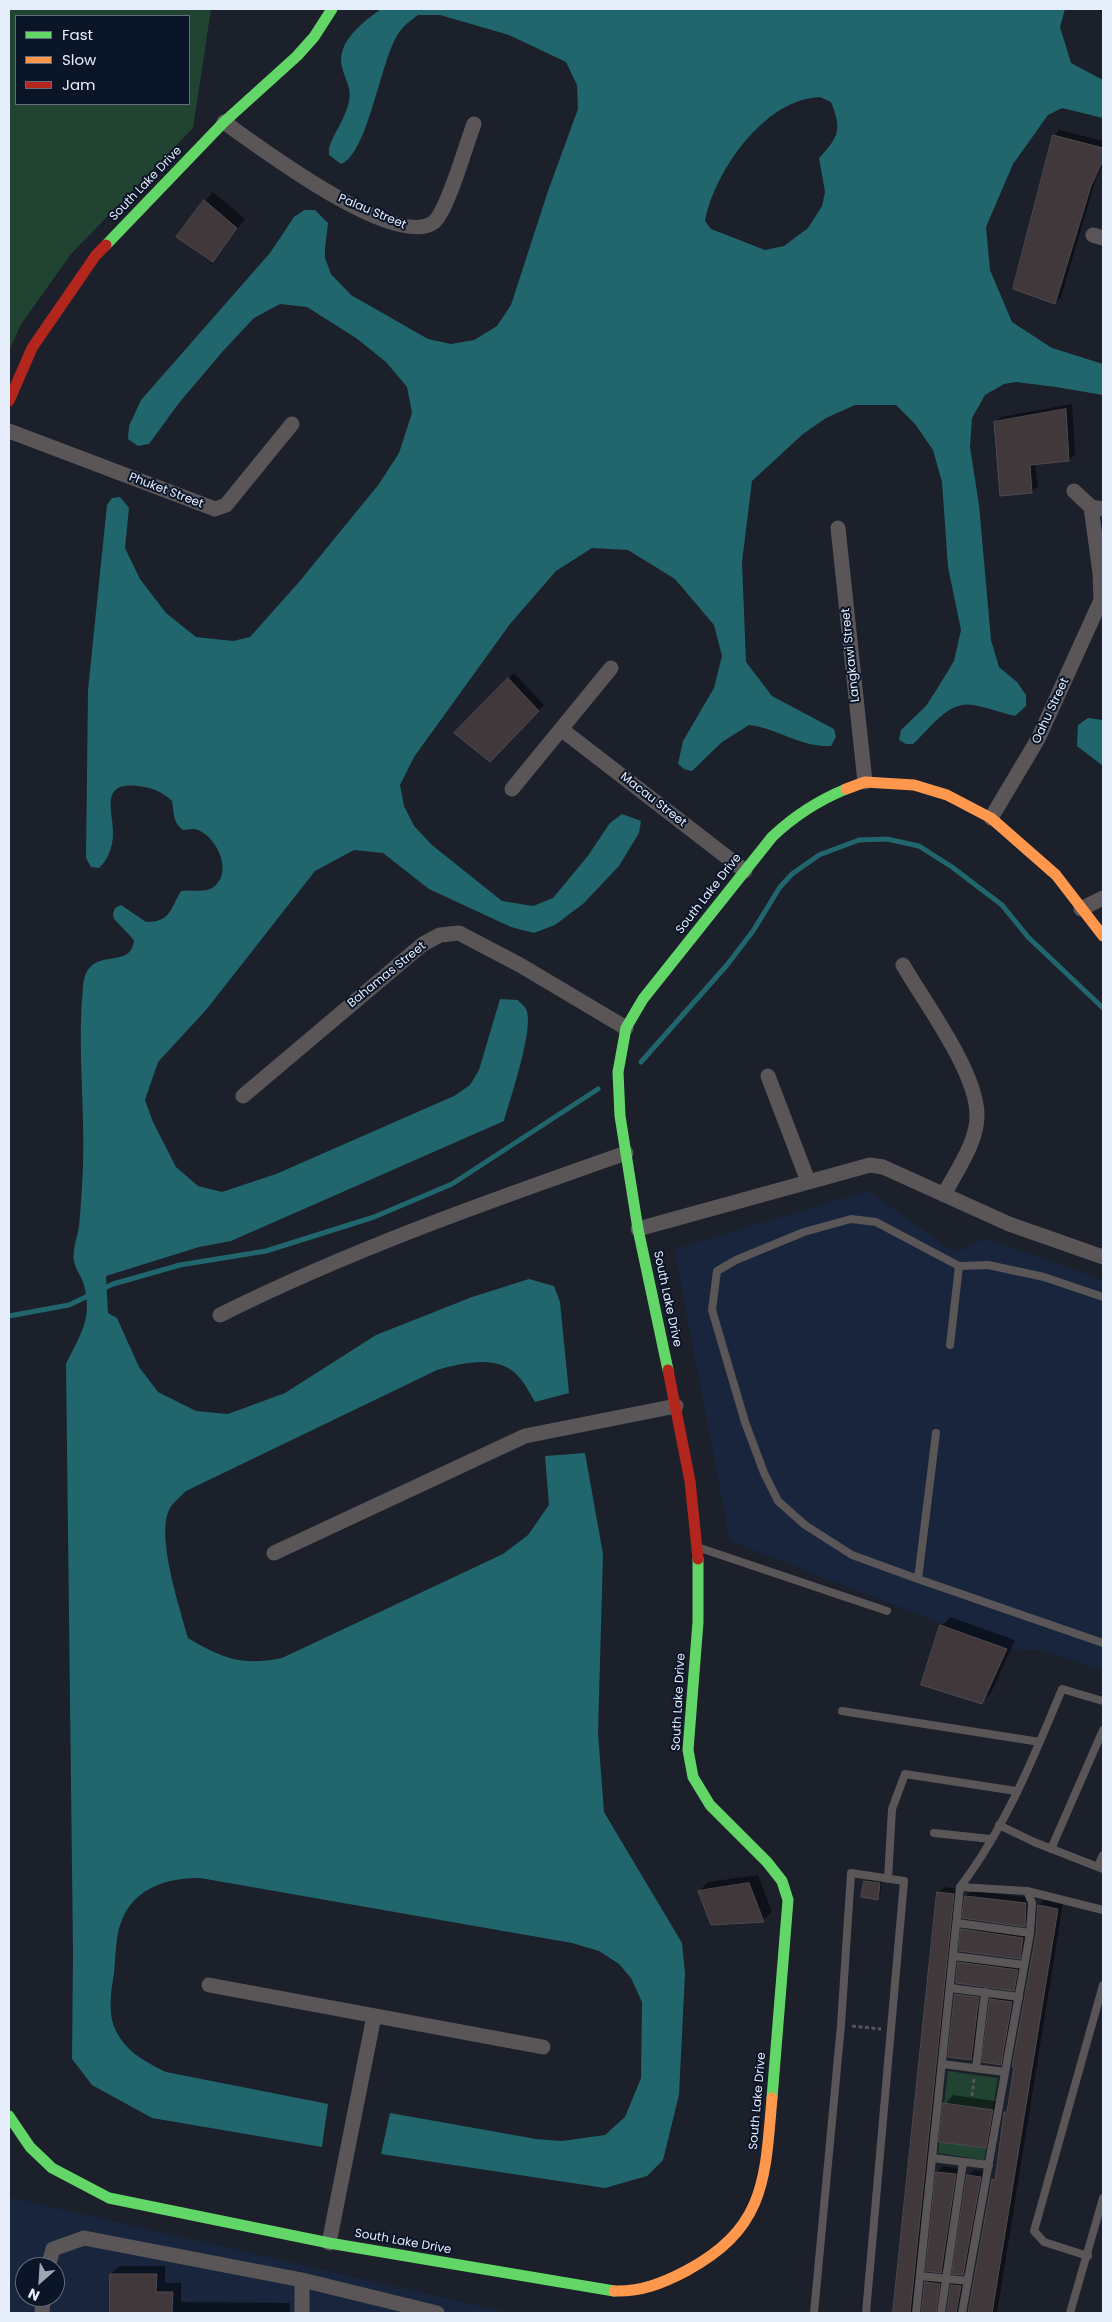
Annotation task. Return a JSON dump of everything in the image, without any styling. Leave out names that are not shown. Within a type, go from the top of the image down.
[{"type":"street","name":"South Lake Drive","points":[[9,400],[32,348],[96,255],[224,122],[297,56],[314,37],[332,9]]},
{"type":"street","name":"Palau Street","points":[[224,122],[309,183],[351,205],[406,228],[423,227],[435,221],[444,209],[474,124]]},
{"type":"street","name":"Phuket Street","points":[[9,431],[215,509],[226,504],[292,424]]},
{"type":"street","points":[[1074,491],[1097,508],[1102,599]]},
{"type":"street","name":"Langkawi Street","points":[[838,528],[865,782]]},
{"type":"street","name":"Oahu Street","points":[[991,818],[1038,739],[1102,599]]},
{"type":"street","points":[[512,789],[611,668]]},
{"type":"street","name":"Macau Street","points":[[562,729],[744,871]]},
{"type":"street","name":"South Lake Drive","points":[[9,2116],[30,2146],[52,2168],[109,2198],[329,2243],[604,2292],[636,2291],[661,2283],[704,2262],[726,2246],[746,2222],[762,2189],[766,2170],[788,1900],[782,1881],[767,1862],[710,1805],[693,1777],[688,1750],[698,1622],[698,1547],[690,1481],[638,1228],[620,1116],[618,1072],[626,1028],[643,1000],[772,837],[794,817],[822,798],[865,782],[914,785],[947,795],[991,818],[1056,875],[1103,936]]},
{"type":"street","points":[[1081,909],[1103,898]]},
{"type":"street","name":"Bahamas Street","points":[[243,1096],[423,944],[440,935],[459,934],[520,965],[626,1028]]},
{"type":"street","points":[[902,965],[958,1058],[972,1088],[978,1115],[973,1137],[944,1194]]},
{"type":"street","points":[[768,1076],[808,1181]]},
{"type":"street","points":[[220,1315],[275,1287],[430,1225],[626,1153]]},
{"type":"street","points":[[638,1228],[870,1165],[883,1167],[1009,1224],[1103,1256]]},
{"type":"street","points":[[274,1553],[525,1436],[676,1406]]},
{"type":"street","points":[[209,1985],[543,2047]]},
{"type":"street","points":[[329,2243],[374,2016]]},
{"type":"street","points":[[51,2257],[53,2249],[84,2238],[302,2280],[437,2313]]},
{"type":"street","points":[[302,2280],[302,2313]]},
{"type":"lane","points":[[1103,1297],[1044,1277],[988,1265],[959,1266],[876,1222],[850,1219],[804,1232],[736,1260],[717,1271],[712,1310],[727,1363],[764,1473],[778,1501],[805,1525],[852,1554],[918,1579],[1103,1643]]},
{"type":"lane","points":[[950,1345],[959,1266]]},
{"type":"lane","points":[[918,1579],[936,1433]]},
{"type":"lane","points":[[698,1547],[887,1611]]},
{"type":"lane","points":[[916,2313],[960,1887],[992,1839],[1040,1742],[1062,1689],[1103,1701]]},
{"type":"lane","points":[[842,1711],[1040,1742]]},
{"type":"lane","points":[[1051,1849],[1103,1730]]},
{"type":"lane","points":[[888,1879],[892,1810],[905,1774],[1016,1791]]},
{"type":"lane","points":[[999,1825],[1051,1849],[1101,1868],[1103,1855]]},
{"type":"lane","points":[[934,1833],[992,1839]]},
{"type":"lane","points":[[814,2313],[841,2026],[852,1873],[904,1881],[866,2313]]},
{"type":"lane","points":[[960,1887],[1027,1892],[1103,1910]]},
{"type":"lane","points":[[962,2313],[1030,1934],[1032,1903],[1027,1892]]},
{"type":"lane","points":[[957,1923],[1030,1934]]},
{"type":"lane","points":[[953,1956],[1024,1965]]},
{"type":"lane","points":[[1088,2256],[1044,2242],[1034,2231],[1103,1985]]},
{"type":"lane","points":[[950,1988],[1019,1996]]},
{"type":"lane","points":[[976,2068],[985,1992]]},
{"type":"lane","points":[[942,2064],[1005,2072]]},
{"type":"lane","points":[[932,2158],[989,2165]]},
{"type":"lane","points":[[941,2313],[963,2162]]},
{"type":"lane","points":[[1070,2313],[1088,2256],[1103,2198]]},
{"type":"lane","points":[[920,2276],[968,2281]]},
{"type":"path","points":[[841,2026],[891,2030]]},
{"type":"shaded area","points":[[9,9],[211,9],[193,128],[71,254],[22,323],[9,350]]},
{"type":"shaded area","points":[[381,9],[1065,9],[1060,27],[1071,63],[1103,80],[1103,118],[1062,108],[1048,115],[1013,164],[986,227],[990,270],[1012,322],[1052,348],[1103,364],[1103,395],[1016,382],[1004,384],[985,395],[972,418],[970,447],[979,505],[991,640],[999,667],[1017,682],[1026,695],[1026,706],[1015,716],[973,705],[955,707],[947,711],[932,724],[913,744],[906,744],[899,740],[901,730],[926,706],[954,661],[961,630],[948,567],[942,482],[933,450],[915,424],[896,405],[855,405],[826,418],[803,434],[752,481],[742,562],[746,662],[772,696],[834,729],[836,737],[831,746],[810,744],[749,725],[722,742],[692,771],[684,769],[678,764],[683,741],[714,688],[722,656],[714,625],[675,579],[628,550],[592,548],[556,571],[510,624],[414,757],[400,785],[404,806],[414,826],[432,845],[502,901],[533,906],[553,898],[587,857],[610,823],[622,814],[641,821],[639,833],[619,866],[584,903],[555,925],[534,933],[511,927],[429,889],[383,853],[354,850],[315,871],[206,1010],[158,1062],[145,1100],[153,1122],[176,1167],[198,1186],[222,1192],[276,1174],[454,1096],[470,1085],[479,1070],[500,999],[518,1000],[526,1009],[528,1018],[525,1047],[504,1121],[231,1241],[199,1247],[106,1276],[108,1313],[117,1318],[139,1367],[158,1392],[196,1411],[228,1414],[285,1393],[376,1335],[472,1297],[529,1279],[554,1286],[560,1302],[569,1393],[535,1402],[525,1385],[510,1369],[490,1363],[469,1363],[437,1370],[186,1491],[170,1508],[166,1520],[165,1535],[170,1572],[188,1638],[212,1651],[233,1659],[255,1661],[282,1658],[503,1554],[528,1535],[549,1505],[545,1456],[585,1453],[603,1554],[598,1733],[604,1812],[682,1943],[685,1973],[679,2095],[663,2160],[647,2176],[605,2188],[381,2154],[390,2113],[536,2139],[562,2141],[605,2135],[625,2117],[641,2078],[642,2002],[631,1978],[619,1964],[599,1951],[572,1943],[200,1878],[176,1880],[144,1892],[135,1900],[122,1920],[117,1939],[111,2003],[112,2019],[117,2033],[132,2051],[145,2061],[166,2072],[328,2104],[322,2147],[152,2118],[92,2085],[72,2059],[73,1952],[66,1364],[84,1326],[87,1308],[84,1285],[74,1257],[79,1227],[83,1166],[81,1009],[83,987],[86,973],[92,965],[100,961],[118,958],[131,950],[134,940],[114,919],[115,908],[121,905],[146,922],[160,920],[172,909],[181,891],[205,890],[212,888],[219,882],[223,866],[221,857],[212,840],[196,829],[183,830],[177,824],[172,801],[156,790],[138,786],[125,786],[117,789],[113,794],[111,810],[113,836],[111,849],[105,861],[99,868],[91,867],[86,858],[88,690],[107,505],[112,498],[120,497],[129,508],[125,548],[140,579],[166,613],[196,637],[233,641],[250,637],[299,582],[379,484],[399,453],[412,413],[407,387],[386,362],[356,338],[307,307],[280,304],[254,318],[179,403],[149,444],[138,446],[128,439],[129,426],[141,400],[270,253],[294,217],[304,210],[315,210],[328,223],[325,258],[331,274],[351,295],[428,339],[451,344],[474,340],[497,326],[511,305],[548,191],[578,109],[577,85],[566,62],[509,35],[440,15],[418,15],[404,26],[391,47],[373,106],[359,143],[350,157],[341,164],[329,155],[329,148],[345,113],[350,96],[342,67],[343,49],[359,26]],"holes":[[[820,97],[831,102],[837,119],[837,132],[831,144],[819,158],[825,192],[822,206],[808,228],[784,246],[765,250],[711,229],[705,221],[719,180],[731,160],[762,124],[780,110],[800,101]]]},
{"type":"shaded area","points":[[1088,718],[1103,720],[1103,766],[1077,746],[1078,725]]},
{"type":"shaded area","points":[[868,1191],[956,1253],[985,1238],[1103,1280],[1103,1671],[1045,1651],[1007,1649],[730,1541],[674,1249]]},
{"type":"shaded area","points":[[948,2071],[998,2078],[984,2160],[938,2153]]},
{"type":"shaded area","points":[[9,2197],[510,2313],[9,2313]]},
{"type":"building","points":[[1053,135],[1103,148],[1103,160],[1091,186],[1055,304],[1013,289]]},
{"type":"building","points":[[204,200],[237,228],[213,262],[176,237]]},
{"type":"building","points":[[1066,409],[1069,461],[1030,465],[1032,493],[1000,496],[994,422]]},
{"type":"building","points":[[508,678],[539,711],[490,762],[454,733]]},
{"type":"building","points":[[940,1625],[1007,1649],[982,1704],[921,1685]]},
{"type":"building","points":[[864,1881],[880,1883],[878,1900],[861,1897]]},
{"type":"building","points":[[749,1883],[764,1922],[711,1925],[698,1891]]},
{"type":"building","points":[[937,1892],[954,1894],[910,2313],[893,2313]]},
{"type":"building","points":[[965,1896],[1026,1903],[1025,1927],[962,1918]]},
{"type":"building","points":[[1038,1905],[1058,1909],[992,2313],[968,2313],[992,2179],[995,2180],[1004,2112],[1007,2112],[1014,2067],[1012,2067],[1036,1934]]},
{"type":"building","points":[[961,1929],[1023,1938],[1020,1959],[959,1951]]},
{"type":"building","points":[[958,1962],[1018,1970],[1014,1991],[956,1983]]},
{"type":"building","points":[[955,1994],[979,1997],[971,2060],[948,2057]]},
{"type":"building","points":[[990,1999],[1012,2002],[1001,2065],[982,2062]]},
{"type":"building","points":[[943,2103],[993,2110],[986,2148],[939,2142]]},
{"type":"building","points":[[936,2172],[956,2174],[941,2273],[926,2271]]},
{"type":"building","points":[[967,2175],[981,2177],[963,2275],[952,2274]]},
{"type":"building","points":[[110,2274],[157,2274],[156,2292],[173,2292],[172,2313],[110,2313]]},
{"type":"building","points":[[925,2282],[940,2284],[936,2313],[922,2313]]},
{"type":"building","points":[[951,2285],[961,2286],[956,2313],[947,2313]]},
{"type":"waterway","points":[[641,1062],[727,965],[753,931],[780,887],[792,874],[819,855],[859,840],[887,839],[919,846],[952,867],[1002,905],[1028,937],[1103,1008]]},
{"type":"waterway","points":[[102,1289],[113,1284],[180,1265],[266,1251],[374,1217],[452,1184],[598,1089]]},
{"type":"waterway","points":[[9,1316],[69,1305],[92,1294]]},
{"type":"traffic: fast","points":[[106,245],[224,122],[297,56],[314,37],[332,9]]},
{"type":"traffic: fast","points":[[668,1370],[638,1229],[620,1116],[618,1072],[626,1028],[643,999],[772,837],[807,809],[825,798],[846,789]]},
{"type":"traffic: fast","points":[[698,1559],[698,1622],[688,1750],[693,1777],[710,1805],[767,1862],[782,1881],[788,1900],[772,2098]]},
{"type":"traffic: fast","points":[[9,2116],[30,2147],[52,2168],[109,2198],[329,2243],[614,2291]]},
{"type":"traffic: slow","points":[[846,789],[865,782],[914,785],[947,795],[991,818],[1056,875],[1103,936]]},
{"type":"traffic: slow","points":[[614,2291],[633,2290],[651,2286],[686,2271],[712,2255],[732,2237],[747,2219],[763,2177],[772,2098]]},
{"type":"traffic: jam","points":[[9,401],[32,348],[96,255],[106,245]]},
{"type":"traffic: jam","points":[[668,1370],[690,1481],[698,1559]]}]
